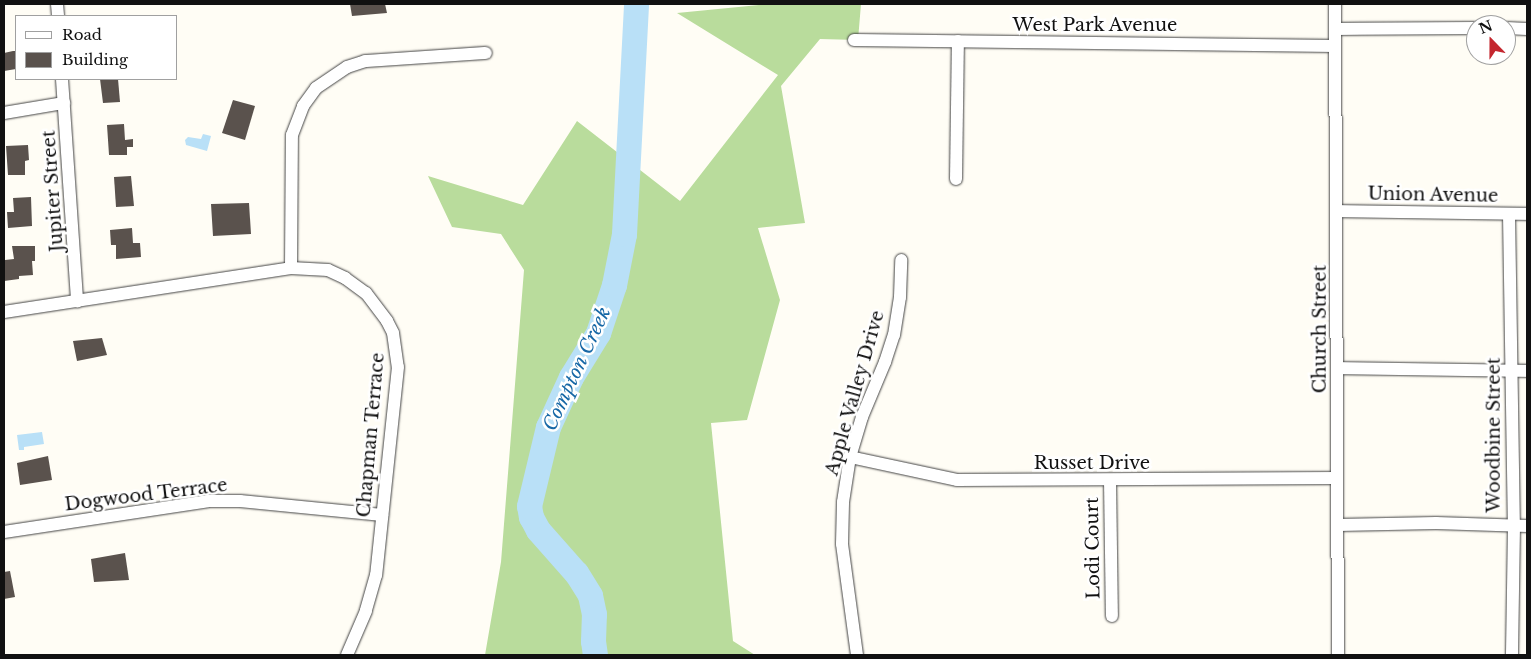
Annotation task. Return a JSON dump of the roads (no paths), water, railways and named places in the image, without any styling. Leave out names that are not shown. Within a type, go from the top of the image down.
[{"type":"street","name":"Church Street","points":[[1335,4],[1338,212],[1338,655]]},
{"type":"street","points":[[1335,29],[1466,28]]},
{"type":"street","name":"West Park Avenue","points":[[854,40],[1335,46]]},
{"type":"street","points":[[956,179],[958,42]]},
{"type":"street","points":[[291,268],[292,135],[303,106],[316,88],[347,67],[365,61],[486,53]]},
{"type":"street","name":"Jupiter Street","points":[[62,80],[77,301]]},
{"type":"street","points":[[4,113],[64,102]]},
{"type":"street","name":"Union Avenue","points":[[1338,212],[1527,214]]},
{"type":"street","name":"Woodbine Street","points":[[1509,214],[1512,519],[1514,526],[1512,655]]},
{"type":"street","name":"Apple Valley Drive","points":[[857,655],[842,544],[842,502],[850,457],[862,417],[894,335],[900,297],[902,260]]},
{"type":"street","name":"Chapman Terrace","points":[[4,312],[291,268],[328,270],[361,288],[372,299],[393,333],[398,367],[376,575],[371,599],[347,655]]},
{"type":"street","points":[[1338,368],[1527,371]]},
{"type":"street","name":"Russet Drive","points":[[850,457],[957,480],[1338,478]]},
{"type":"street","name":"Lodi Court","points":[[1110,480],[1112,616]]},
{"type":"street","name":"Dogwood Terrace","points":[[4,532],[208,501],[240,501],[382,515]]},
{"type":"street","points":[[1338,525],[1436,523],[1527,526]]},
{"type":"water","points":[[203,134],[211,136],[207,151],[186,145],[185,140],[188,137],[201,139]]},
{"type":"water","points":[[42,432],[44,444],[24,447],[24,450],[19,450],[17,435]]},
{"type":"waterway","name":"Compton Creek","points":[[595,655],[593,641],[594,614],[590,595],[576,573],[538,530],[531,517],[529,506],[548,427],[571,377],[598,333],[614,285],[624,234],[636,4]]}]
